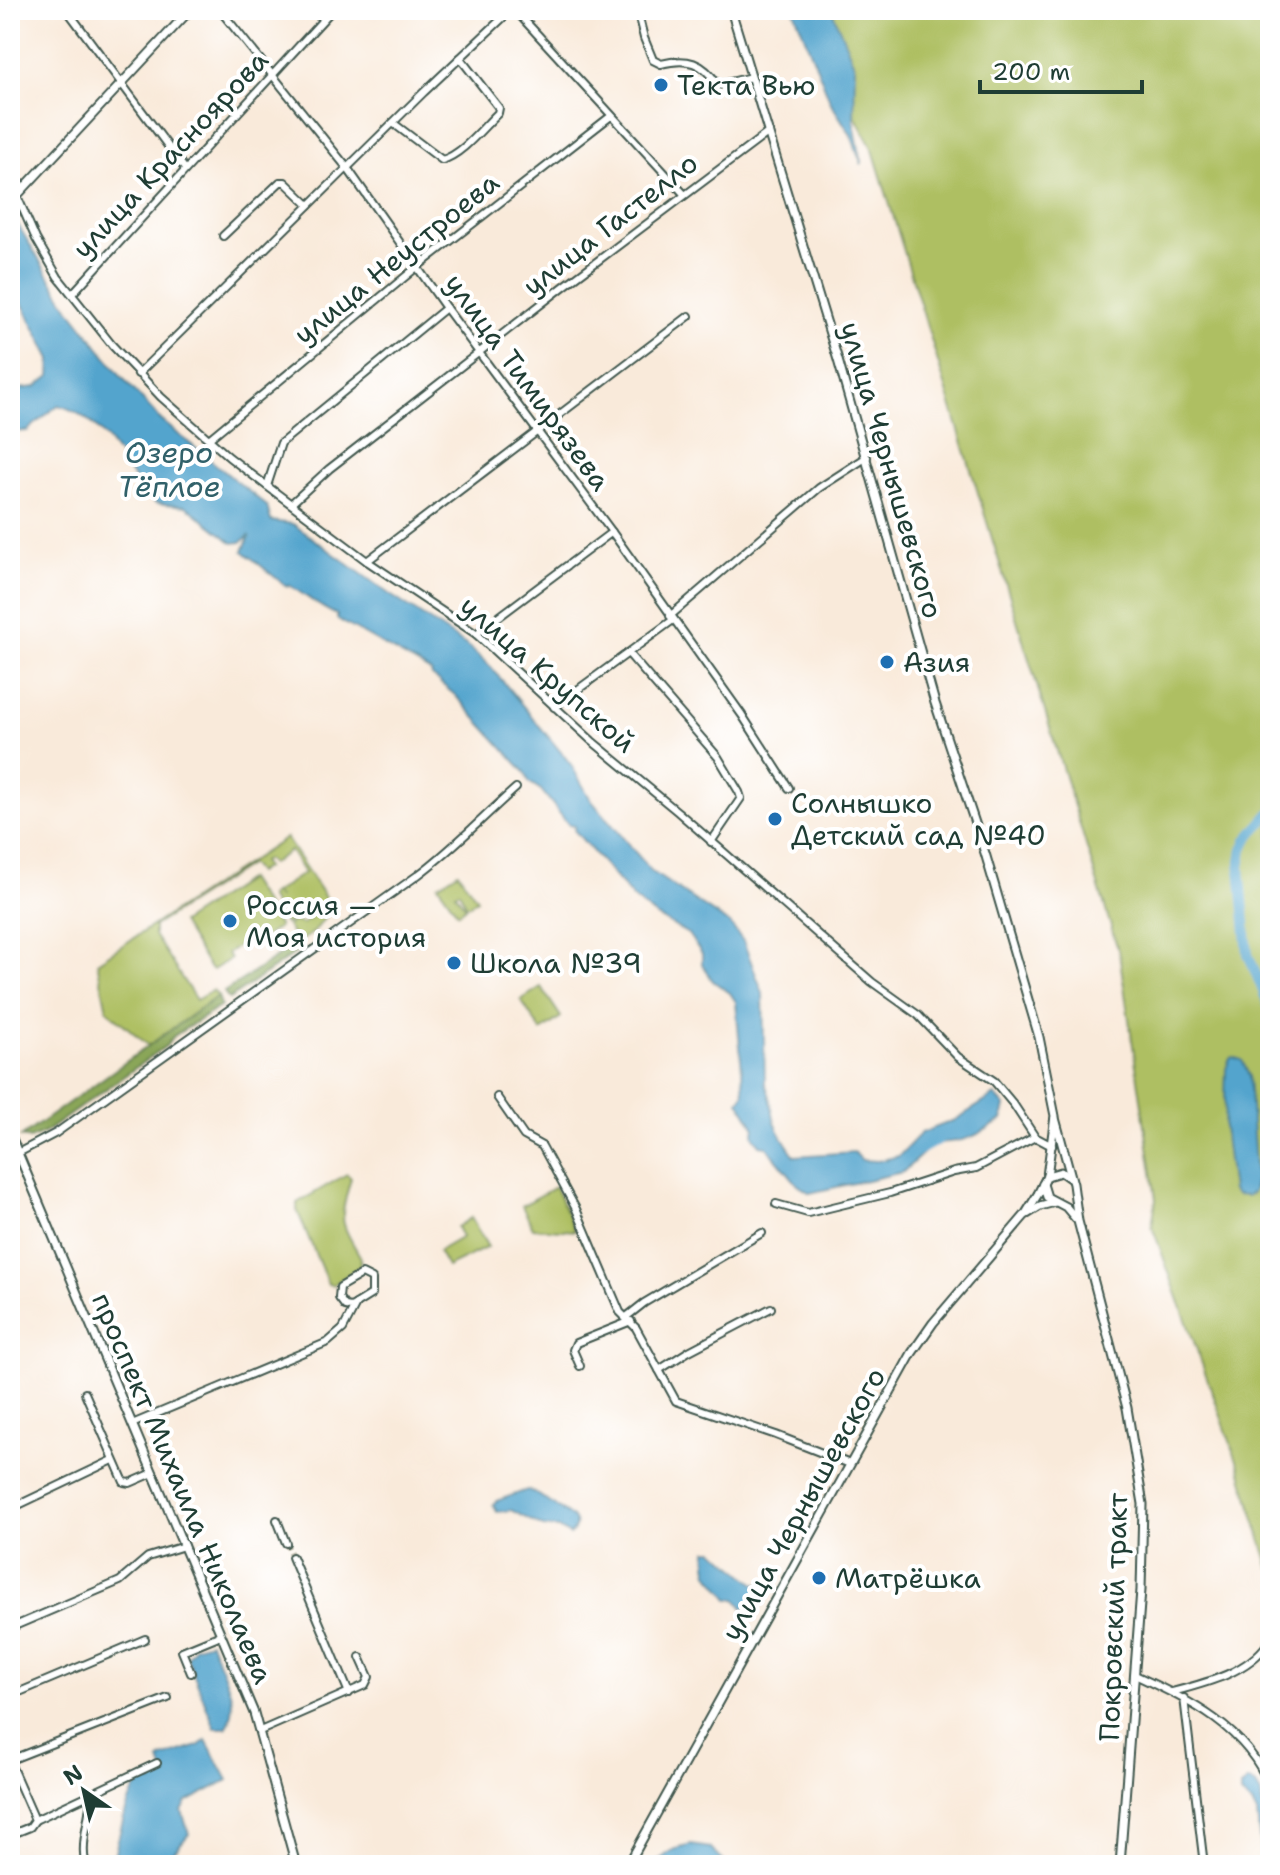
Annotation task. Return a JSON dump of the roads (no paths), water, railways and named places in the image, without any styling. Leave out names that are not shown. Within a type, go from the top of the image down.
[{"type":"main road","points":[[10,203],[190,10]]},
{"type":"main road","name":"улица Чернышевского","points":[[628,1865],[925,1333],[1025,1215],[1045,1180],[1055,1116],[1039,1037],[985,853],[935,703],[867,457],[731,10]]},
{"type":"main road","name":"Покровский тракт","points":[[1055,1116],[1139,1468],[1144,1541],[1120,1865]]},
{"type":"main road","name":"проспект Михаила Николаева","points":[[10,1134],[260,1731],[296,1865]]},
{"type":"main road","points":[[1025,1215],[1040,1206],[1057,1202],[1069,1197],[1072,1184],[1061,1172],[1045,1180],[1047,1197],[1057,1202],[1078,1221]]},
{"type":"street","points":[[67,10],[185,169]]},
{"type":"street","name":"улица Тимирязева","points":[[220,10],[348,169],[729,696],[789,788]]},
{"type":"street","name":"улица Красноярова","points":[[73,293],[332,10]]},
{"type":"street","points":[[138,374],[393,123],[513,10],[684,194]]},
{"type":"street","points":[[637,10],[653,60],[661,64],[692,60],[711,74],[718,85],[751,77]]},
{"type":"street","points":[[393,123],[436,159],[449,158],[469,140],[499,108],[460,58]]},
{"type":"street","name":"улица Неустроева","points":[[210,438],[417,267],[611,116]]},
{"type":"street","name":"улица Гастелло","points":[[292,503],[329,469],[684,194],[769,132]]},
{"type":"street","name":"улица Крупской","points":[[10,180],[46,258],[112,345],[161,397],[267,486],[367,561],[476,634],[554,707],[872,982],[918,1015],[958,1057],[994,1081],[1035,1137],[1052,1146]]},
{"type":"street","points":[[223,236],[280,182],[285,182],[309,205]]},
{"type":"street","points":[[267,486],[281,443],[446,308]]},
{"type":"street","points":[[367,561],[689,316]]},
{"type":"street","points":[[554,707],[671,618],[809,495],[867,457]]},
{"type":"street","points":[[476,634],[612,532]]},
{"type":"street","points":[[628,653],[718,757],[739,792],[741,798],[738,805],[711,842]]},
{"type":"street","points":[[18,1153],[56,1133],[428,868],[516,788]]},
{"type":"street","points":[[497,1097],[524,1136],[542,1146],[576,1209],[620,1312],[628,1320],[676,1401],[850,1464]]},
{"type":"street","points":[[776,1204],[808,1213],[890,1193],[976,1168],[1035,1137]]},
{"type":"street","points":[[580,1366],[573,1350],[576,1343],[628,1320],[644,1303],[762,1233]]},
{"type":"street","points":[[343,1304],[348,1307],[356,1304],[374,1290],[368,1275],[358,1275],[340,1287],[345,1325]]},
{"type":"street","points":[[132,1424],[328,1342],[339,1335],[356,1304]]},
{"type":"street","points":[[659,1370],[771,1308]]},
{"type":"street","points":[[85,1393],[124,1482],[130,1483],[153,1473]]},
{"type":"street","points":[[10,1509],[113,1460]]},
{"type":"street","points":[[277,1520],[286,1543]]},
{"type":"street","points":[[10,1628],[120,1581],[148,1557],[184,1546]]},
{"type":"street","points":[[292,1557],[349,1693]]},
{"type":"street","points":[[191,1673],[182,1651],[221,1635]]},
{"type":"street","points":[[10,1696],[145,1639]]},
{"type":"street","points":[[1172,1692],[1237,1670],[1259,1656],[1268,1643]]},
{"type":"street","points":[[260,1731],[369,1682],[360,1657]]},
{"type":"street","points":[[1135,1675],[1184,1698],[1242,1740],[1270,1787]]},
{"type":"street","points":[[35,1820],[10,1762],[168,1698]]},
{"type":"street","points":[[1184,1698],[1204,1865]]},
{"type":"street","points":[[10,1835],[30,1827],[35,1820],[157,1763]]},
{"type":"street","points":[[86,1865],[83,1852],[91,1794]]},
{"type":"water","points":[[794,10],[832,10],[855,67],[854,123],[862,165],[851,135],[831,103]]},
{"type":"water","name":"Озеро Тёплое","points":[[15,220],[67,306],[122,377],[161,420],[267,506],[271,521],[293,524],[466,645],[491,667],[570,763],[591,800],[652,872],[730,924],[743,941],[763,993],[765,1084],[777,1126],[795,1156],[854,1152],[862,1160],[878,1161],[899,1156],[921,1133],[955,1120],[995,1095],[1005,1106],[1002,1120],[970,1138],[934,1143],[903,1172],[810,1193],[798,1185],[753,1135],[755,1128],[739,1101],[744,1094],[736,1002],[730,993],[713,981],[702,964],[702,954],[688,934],[656,916],[633,898],[574,830],[575,826],[569,825],[541,790],[529,782],[525,772],[431,672],[337,619],[337,615],[289,585],[287,587],[243,551],[250,535],[241,542],[233,543],[186,506],[155,503],[152,497],[145,495],[109,441],[87,419],[73,411],[58,405],[27,431],[10,432],[10,390],[36,387],[50,376],[51,359],[10,280],[10,222]]},
{"type":"water","points":[[1232,1057],[1242,1060],[1249,1076],[1256,1179],[1253,1192],[1247,1196],[1236,1195],[1232,1191],[1224,1128],[1226,1069]]},
{"type":"water","points":[[527,1490],[573,1518],[575,1526],[570,1535],[558,1528],[543,1527],[511,1510],[497,1512],[493,1504],[496,1501]]},
{"type":"water","points":[[707,1550],[714,1550],[761,1586],[764,1593],[755,1606],[743,1608],[736,1599],[729,1599],[709,1572]]},
{"type":"water","points":[[210,1642],[231,1697],[231,1718],[226,1728],[215,1728],[187,1657],[195,1646]]},
{"type":"water","points":[[206,1740],[228,1780],[187,1802],[182,1811],[189,1834],[163,1865],[112,1865],[124,1817],[139,1783],[145,1777],[152,1783],[164,1773],[162,1758],[198,1746]]},
{"type":"water","points":[[1248,1781],[1255,1784],[1261,1794],[1262,1805],[1270,1816],[1270,1865],[1262,1865],[1257,1814],[1252,1804],[1241,1795],[1241,1788]]},
{"type":"water","points":[[691,1845],[711,1848],[727,1865],[652,1865],[673,1850]]},
{"type":"waterway","points":[[1270,813],[1247,840],[1240,868],[1248,954],[1270,1009]]},
{"type":"waterway","points":[[917,1154],[942,1140]]},
{"type":"tunnel","points":[[286,1543],[292,1557]]},
{"type":"place","name":"Текта Вью","points":[[661,85]]},
{"type":"place","name":"Азия","points":[[887,662]]},
{"type":"place","name":"Солнышко Детский сад №40","points":[[775,819]]},
{"type":"place","name":"Россия — Моя история","points":[[230,921]]},
{"type":"place","name":"Школа №39","points":[[454,963]]},
{"type":"place","name":"Матрёшка","points":[[819,1578]]}]
